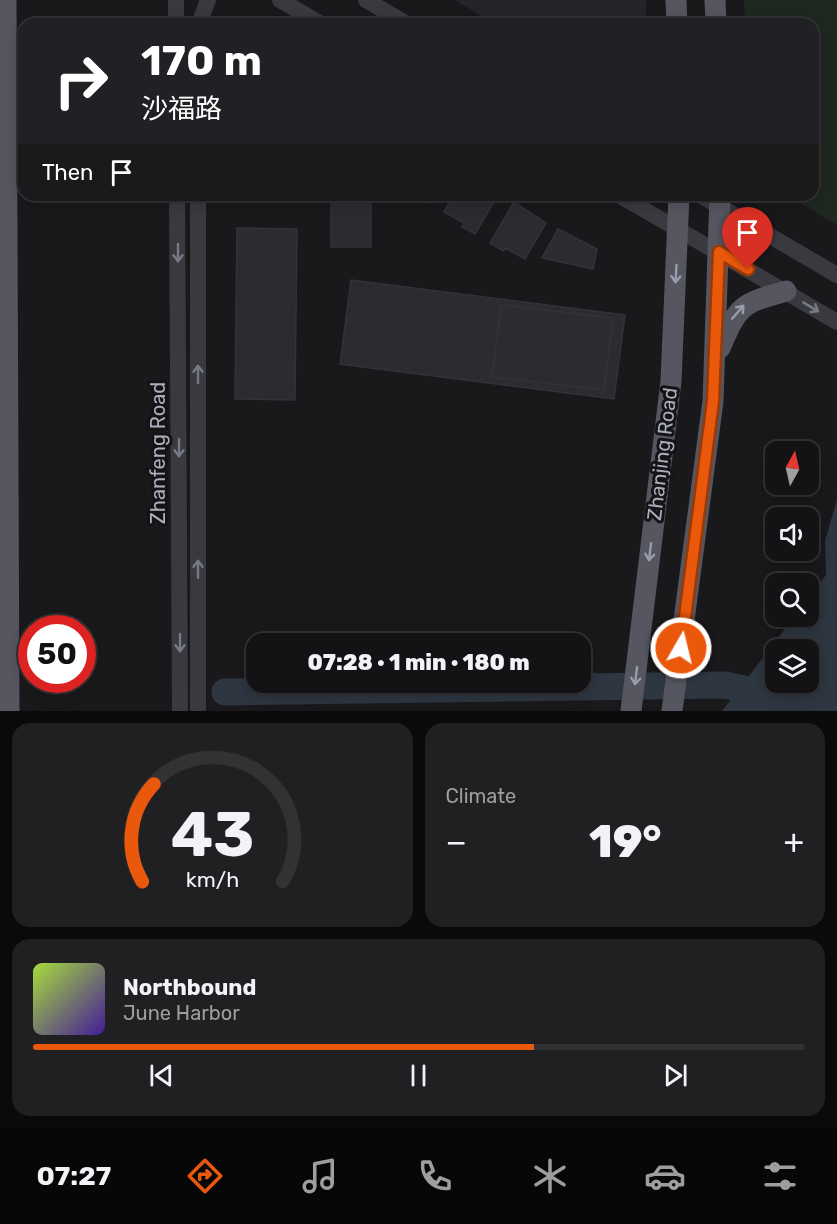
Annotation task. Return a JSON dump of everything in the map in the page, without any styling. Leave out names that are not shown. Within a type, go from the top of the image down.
[{"type":"main road","points":[[6,0],[12,707]]},
{"type":"main road","points":[[676,0],[677,18]]},
{"type":"main road","points":[[715,0],[716,18]]},
{"type":"main road","name":"Zhanjing Road","points":[[631,711],[671,381],[679,201]]},
{"type":"main road","points":[[672,711],[713,401],[720,201]]},
{"type":"main road","points":[[715,359],[734,314],[746,304],[786,291]]},
{"type":"street","points":[[176,0],[176,18]]},
{"type":"street","points":[[201,18],[208,0]]},
{"type":"street","points":[[280,0],[311,18]]},
{"type":"street","points":[[366,0],[397,18]]},
{"type":"street","name":"Zhanfeng Road","points":[[177,201],[180,711]]},
{"type":"street","name":"Zhanfeng Road","points":[[198,201],[198,711]]},
{"type":"street","points":[[630,201],[837,322]]},
{"type":"street","points":[[720,201],[837,275]]},
{"type":"shaded area","points":[[455,0],[646,0],[646,18],[484,18]]},
{"type":"shaded area","points":[[744,0],[837,0],[837,225],[797,201],[819,201],[819,18],[745,18]]},
{"type":"water","points":[[837,499],[837,711],[722,711],[765,655],[765,693],[819,693],[819,639],[777,639],[786,627],[819,627],[819,584],[826,575],[825,541]]},
{"type":"building","points":[[450,201],[494,201],[475,234],[462,227],[464,223],[444,212]]},
{"type":"building","points":[[514,202],[546,223],[525,259],[505,248],[503,251],[490,243]]},
{"type":"building","points":[[331,204],[371,204],[371,247],[331,247]]},
{"type":"building","points":[[237,228],[297,229],[295,400],[235,399]]},
{"type":"building","points":[[558,229],[597,249],[593,269],[542,258]]},
{"type":"building","points":[[351,280],[625,315],[614,399],[340,364]]},
{"type":"building","points":[[501,305],[613,318],[604,390],[492,377]]},
{"type":"waterway","points":[[225,692],[725,685],[837,709]]},
{"type":"route","points":[[681,648],[713,401],[719,252],[748,269]]}]
